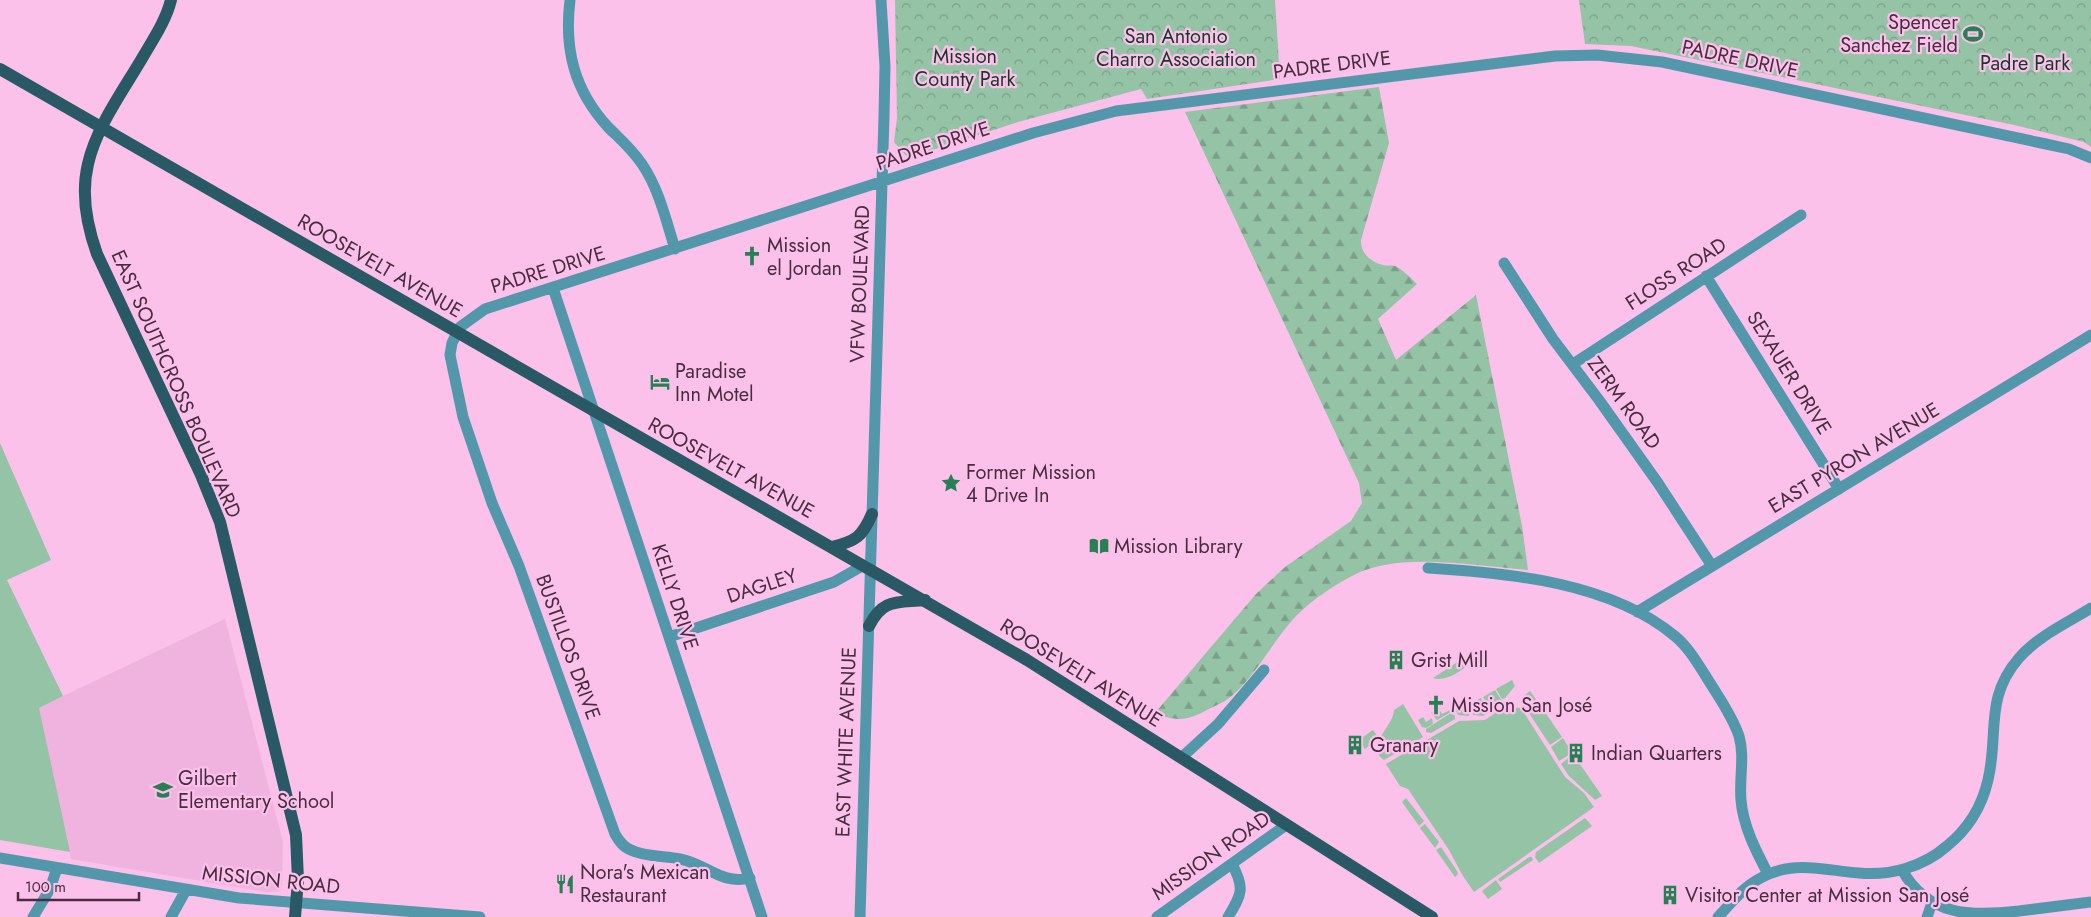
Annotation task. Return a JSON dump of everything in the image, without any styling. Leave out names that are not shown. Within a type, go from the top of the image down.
[{"type":"main road","name":"EAST SOUTHCROSS BOULEVARD","points":[[171,0],[156,34],[103,126],[88,163],[86,206],[90,236],[201,475],[220,522],[296,835],[298,862],[295,917]]},
{"type":"main road","name":"ROOSEVELT AVENUE","points":[[0,69],[103,126],[456,332],[925,600],[1034,665],[1430,916]]},
{"type":"main road","points":[[832,546],[848,542],[862,534],[872,514]]},
{"type":"main road","points":[[869,626],[875,614],[888,604],[925,600]]},
{"type":"street","points":[[570,0],[567,33],[579,85],[595,111],[629,146],[643,165],[657,193],[675,249]]},
{"type":"street","name":"VFW BOULEVARD","points":[[867,567],[872,514],[885,66],[880,0]]},
{"type":"street","name":"PADRE DRIVE","points":[[456,332],[465,322],[484,309],[1033,133],[1116,111],[1546,57],[1580,55],[1620,56],[1662,62],[2069,149],[2091,158]]},
{"type":"street","name":"FLOSS ROAD","points":[[1572,364],[1801,216]]},
{"type":"street","name":"ZERM ROAD","points":[[1504,263],[1553,339],[1658,483],[1712,566]]},
{"type":"street","name":"SEXAUER DRIVE","points":[[1706,276],[1839,489]]},
{"type":"street","name":"KELLY DRIVE","points":[[553,288],[762,917]]},
{"type":"street","name":"BUSTILLOS DRIVE","points":[[456,332],[450,355],[463,417],[492,503],[519,566],[619,842],[633,851],[693,862],[728,880],[738,881],[750,878]]},
{"type":"street","name":"EAST PYRON AVENUE","points":[[1636,612],[2091,334]]},
{"type":"street","name":"DAGLEY","points":[[669,636],[834,582],[867,567]]},
{"type":"street","name":"EAST WHITE AVENUE","points":[[860,917],[869,626],[867,567]]},
{"type":"street","points":[[1428,568],[1525,577],[1558,583],[1609,600],[1636,612],[1670,633],[1686,647],[1732,720],[1741,746],[1741,799],[1744,818],[1768,874]]},
{"type":"street","points":[[1718,917],[1740,891],[1768,874],[1797,867],[1869,874],[1902,870],[1926,861],[1946,848],[1968,824],[1976,813],[1981,801],[1989,778],[1992,724],[1996,700],[2014,664],[2033,645],[2091,608]]},
{"type":"street","points":[[1181,758],[1218,724],[1264,670]]},
{"type":"street","name":"MISSION ROAD","points":[[1157,917],[1286,825]]},
{"type":"street","name":"MISSION ROAD","points":[[0,858],[239,898],[296,904],[480,917]]},
{"type":"street","points":[[1228,917],[1240,891],[1240,879],[1232,864]]},
{"type":"street","points":[[33,917],[50,889],[57,868]]},
{"type":"street","points":[[1902,870],[1914,890],[1932,903],[1954,912],[1974,915],[2091,902]]},
{"type":"street","points":[[171,917],[186,890]]},
{"type":"street","points":[[1927,917],[1932,903]]},
{"type":"shaded area","name":"Gilbert Elementary School","points":[[225,619],[283,842],[282,883],[280,891],[267,892],[71,859],[38,708]]},
{"type":"green space","name":"Mission County Park","points":[[895,0],[1275,0],[1280,79],[1147,99],[1141,89],[1018,122],[908,158],[894,142],[897,118]]},
{"type":"green space","name":"Padre Park","points":[[1579,0],[2091,0],[2091,147],[2084,142],[2014,125],[1631,46],[1585,44]]},
{"type":"green space","points":[[1379,87],[1389,143],[1361,244],[1362,249],[1370,259],[1378,264],[1398,267],[1417,284],[1378,319],[1396,360],[1476,295],[1522,526],[1528,570],[1442,562],[1419,562],[1397,563],[1358,573],[1325,592],[1296,616],[1244,684],[1225,701],[1188,718],[1176,719],[1163,716],[1155,713],[1256,594],[1285,567],[1351,521],[1362,503],[1359,483],[1185,112]]},
{"type":"green space","points":[[0,443],[51,560],[7,580],[63,696],[39,708],[70,852],[0,840]]},
{"type":"green space","points":[[1465,657],[1469,663],[1457,673],[1442,679],[1433,678]]},
{"type":"green space","points":[[1512,680],[1515,686],[1502,699],[1496,689]]},
{"type":"green space","points":[[1495,690],[1502,701],[1492,710],[1483,697]]},
{"type":"green space","points":[[1530,691],[1537,701],[1526,709],[1521,698]]},
{"type":"green space","points":[[1481,698],[1485,709],[1489,712],[1483,716],[1473,715],[1471,703]]},
{"type":"green space","points":[[1538,702],[1562,737],[1550,745],[1527,710]]},
{"type":"green space","points":[[1461,703],[1463,708],[1469,704],[1470,714],[1468,716],[1458,715],[1454,707]]},
{"type":"green space","points":[[1403,704],[1423,737],[1384,760],[1377,748],[1378,742],[1394,710]]},
{"type":"green space","points":[[1504,707],[1521,708],[1565,777],[1584,793],[1594,807],[1474,892],[1449,850],[1408,789],[1400,786],[1386,764],[1459,721],[1485,720]]},
{"type":"green space","points":[[1438,708],[1442,714],[1450,710],[1451,712],[1437,720],[1431,713]]},
{"type":"green space","points":[[1451,713],[1455,716],[1455,719],[1431,733],[1426,732],[1426,729]]},
{"type":"green space","points":[[1423,717],[1426,722],[1432,718],[1433,724],[1426,728],[1422,727],[1418,720]]},
{"type":"green space","points":[[1373,730],[1376,734],[1374,742],[1365,749],[1359,740]]},
{"type":"green space","points":[[1563,738],[1572,753],[1559,761],[1551,747]]},
{"type":"green space","points":[[1573,754],[1602,796],[1595,800],[1569,776],[1561,764]]},
{"type":"green space","points":[[1406,798],[1424,821],[1419,826],[1402,802]]},
{"type":"green space","points":[[1585,818],[1592,826],[1539,863],[1535,857],[1536,852]]},
{"type":"green space","points":[[1425,824],[1439,842],[1435,848],[1420,828]]},
{"type":"green space","points":[[1441,847],[1457,871],[1458,874],[1455,877],[1436,850]]},
{"type":"green space","points":[[1529,857],[1532,857],[1533,860],[1500,882],[1498,879]]},
{"type":"green space","points":[[1496,880],[1502,889],[1488,899],[1482,891]]},
{"type":"place","name":"Spencer Sanchez Field","points":[[1973,34]]},
{"type":"place","name":"Mission el Jordan","points":[[752,256]]},
{"type":"place","name":"Paradise Inn Motel","points":[[660,382]]},
{"type":"place","name":"Former Mission 4 Drive In","points":[[951,483]]},
{"type":"place","name":"Mission Library","points":[[1099,546]]},
{"type":"place","name":"Grist Mill","points":[[1396,660]]},
{"type":"place","name":"Mission San José","points":[[1436,705]]},
{"type":"place","name":"Granary","points":[[1355,745]]},
{"type":"place","name":"Indian Quarters","points":[[1576,753]]},
{"type":"place","name":"Gilbert Elementary School","points":[[163,790]]},
{"type":"place","name":"Nora's Mexican Restaurant","points":[[565,884]]},
{"type":"place","name":"Visitor Center at Mission San José","points":[[1670,895]]},
{"type":"park label","name":"San Antonio Charro Association","points":[[1176,48]]}]
